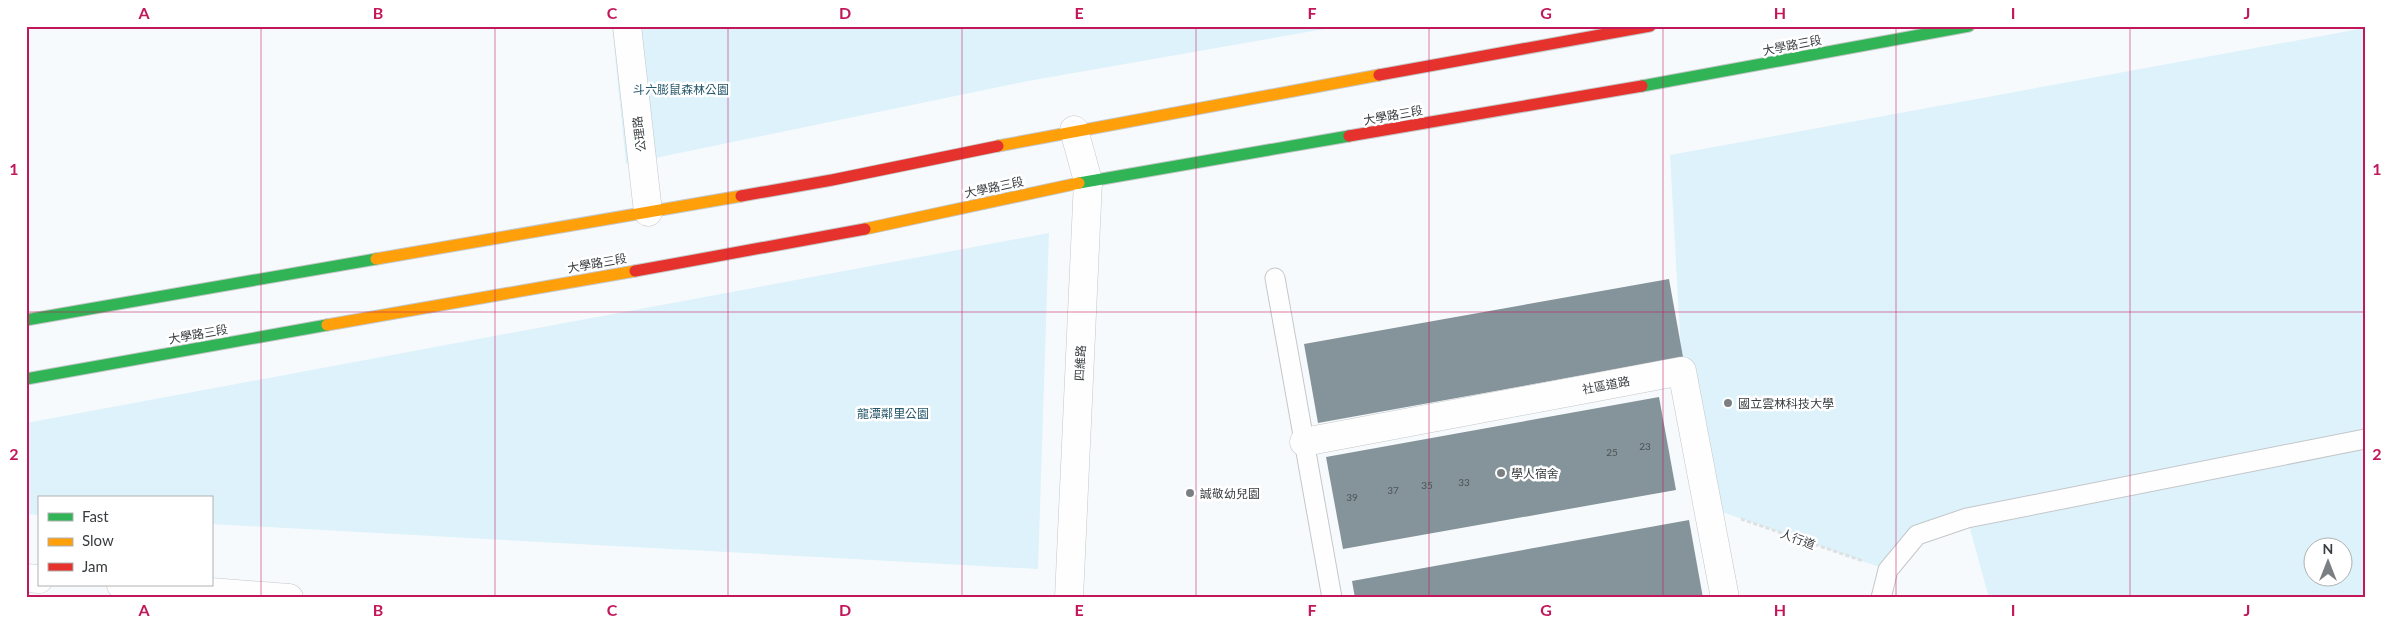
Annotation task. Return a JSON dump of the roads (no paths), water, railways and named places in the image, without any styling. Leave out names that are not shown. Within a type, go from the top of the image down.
[{"type":"street","name":"公理路","points":[[627,26],[648,212]]},
{"type":"street","points":[[26,320],[832,180],[1074,130],[1650,26]]},
{"type":"street","name":"大學路三段","points":[[26,379],[847,233],[1088,181],[1727,71],[1969,26]]},
{"type":"street","name":"四維路","points":[[1069,598],[1088,181],[1074,130]]},
{"type":"street","name":"社區道路","points":[[1304,442],[1682,371],[1725,598]]},
{"type":"street","points":[[134,586],[289,598]]},
{"type":"lane","points":[[1275,278],[1332,598]]},
{"type":"lane","points":[[1881,598],[1888,570],[1917,535],[1967,518],[2365,439]]},
{"type":"place","name":"國立雲林科技大學","points":[[1728,403]]},
{"type":"place","name":"學人宿舍","points":[[1501,473]]},
{"type":"place","name":"誠敬幼兒園","points":[[1190,493]]},
{"type":"park label","name":"斗六膨鼠森林公園","points":[[681,89]]},
{"type":"park label","name":"龍潭鄰里公園","points":[[893,413]]}]
